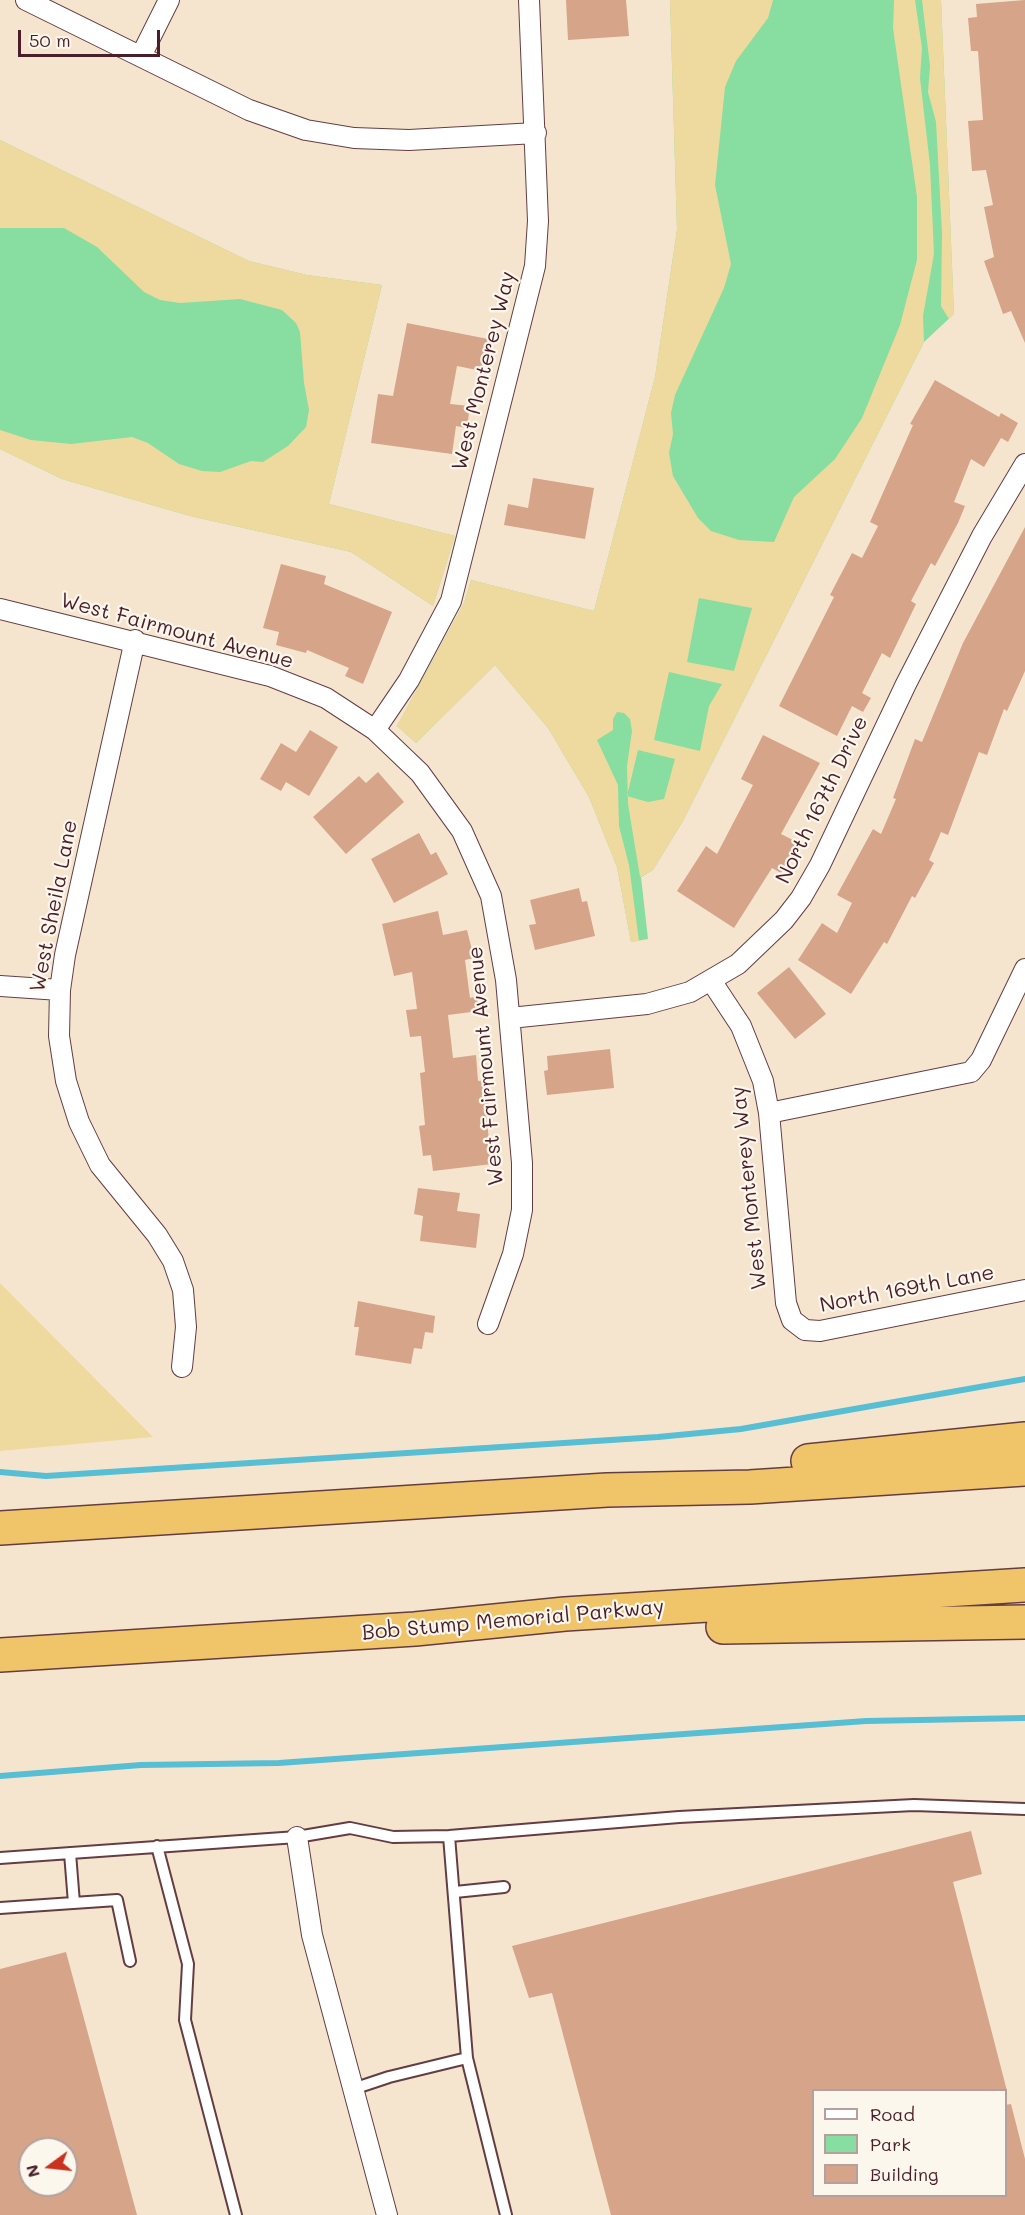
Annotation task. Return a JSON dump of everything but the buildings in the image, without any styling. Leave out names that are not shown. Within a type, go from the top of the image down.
[{"type":"highway","points":[[623,1489],[748,1466],[1025,1439]]},
{"type":"highway","points":[[0,1528],[623,1489],[750,1487],[1025,1469]]},
{"type":"highway","name":"Bob Stump Memorial Parkway","points":[[0,1655],[415,1629],[565,1614],[1025,1585]]},
{"type":"highway","points":[[415,1629],[570,1634],[748,1626],[1025,1622]]},
{"type":"street","points":[[26,0],[249,110],[306,130],[354,138],[409,140],[536,133]]},
{"type":"street","points":[[141,56],[168,0]]},
{"type":"street","name":"West Monterey Way","points":[[375,730],[409,680],[445,615],[459,570],[535,266],[538,221],[530,0]]},
{"type":"street","name":"North 167th Drive","points":[[510,1018],[647,1004],[690,992],[712,982],[762,943],[801,898],[982,536],[1025,464]]},
{"type":"street","name":"West Fairmount Avenue","points":[[0,609],[135,640],[270,676],[326,698],[375,730],[420,773],[462,831],[491,896],[507,980],[522,1163],[522,1210],[513,1254],[488,1324]]},
{"type":"street","name":"West Sheila Lane","points":[[135,640],[76,903],[60,990],[61,1048],[66,1082],[80,1122],[100,1165],[157,1235],[173,1261],[183,1290],[186,1328],[182,1367]]},
{"type":"street","points":[[769,1113],[971,1072],[981,1060],[1025,969]]},
{"type":"street","name":"West Monterey Way","points":[[712,982],[750,1044],[764,1081],[769,1113],[786,1303],[788,1312],[798,1326]]},
{"type":"street","points":[[0,986],[60,990]]},
{"type":"street","name":"North 169th Lane","points":[[798,1326],[805,1330],[820,1331],[1025,1290]]},
{"type":"street","points":[[297,1837],[312,1935],[387,2215]]},
{"type":"lane","points":[[0,1858],[297,1837],[350,1827],[393,1837],[449,1836],[679,1817],[914,1805],[1025,1809]]},
{"type":"lane","points":[[449,1836],[467,2058],[506,2215]]},
{"type":"lane","points":[[158,1846],[188,1964],[185,2020],[236,2215]]},
{"type":"lane","points":[[70,1853],[74,1903]]},
{"type":"lane","points":[[455,1892],[504,1887]]},
{"type":"lane","points":[[0,1908],[117,1900],[130,1961]]},
{"type":"lane","points":[[353,2089],[389,2077],[467,2058]]},
{"type":"green space","points":[[670,0],[941,0],[954,314],[924,342],[683,821],[653,870],[641,877],[648,939],[631,942],[617,867],[589,797],[548,728],[495,665],[416,743],[397,726],[464,603],[471,580],[594,611],[655,377],[677,230]]},
{"type":"green space","points":[[0,140],[249,261],[307,275],[382,285],[329,504],[455,536],[433,606],[351,552],[190,516],[62,479],[0,449]]},
{"type":"sand","points":[[670,0],[773,0],[768,18],[736,61],[725,87],[715,185],[731,264],[724,288],[675,395],[671,413],[673,434],[669,453],[673,476],[698,518],[711,531],[739,540],[774,542],[794,497],[835,459],[862,418],[900,325],[917,260],[917,197],[893,28],[894,0],[915,0],[922,48],[920,78],[930,165],[934,254],[923,316],[924,342],[683,821],[653,870],[640,877],[628,796],[648,802],[664,799],[675,759],[638,750],[628,793],[627,766],[632,731],[630,719],[624,713],[617,712],[613,719],[613,730],[597,740],[618,785],[619,826],[629,865],[639,941],[631,942],[617,867],[589,797],[548,728],[495,665],[416,743],[397,726],[464,603],[471,580],[594,611],[655,377],[677,230]],"holes":[[[699,598],[752,608],[734,671],[687,662]],[[669,672],[722,684],[709,706],[700,751],[654,740]]]},
{"type":"sand","points":[[922,0],[941,0],[954,314],[949,319],[941,306],[942,233],[936,122],[928,92],[930,66]]},
{"type":"sand","points":[[0,140],[249,261],[307,275],[382,285],[329,504],[455,536],[433,606],[351,552],[190,516],[62,479],[0,449],[0,430],[31,440],[71,444],[132,437],[148,443],[179,464],[202,471],[220,472],[251,461],[263,462],[288,446],[306,427],[309,410],[304,383],[300,332],[296,323],[282,310],[240,299],[180,303],[160,300],[144,292],[97,247],[64,228],[0,228]]},
{"type":"sand","points":[[0,1283],[153,1437],[0,1451]]},
{"type":"waterway","points":[[0,1472],[46,1476],[658,1437],[741,1429],[1025,1379]]},
{"type":"waterway","points":[[0,1776],[141,1765],[279,1763],[866,1721],[1025,1718]]}]
